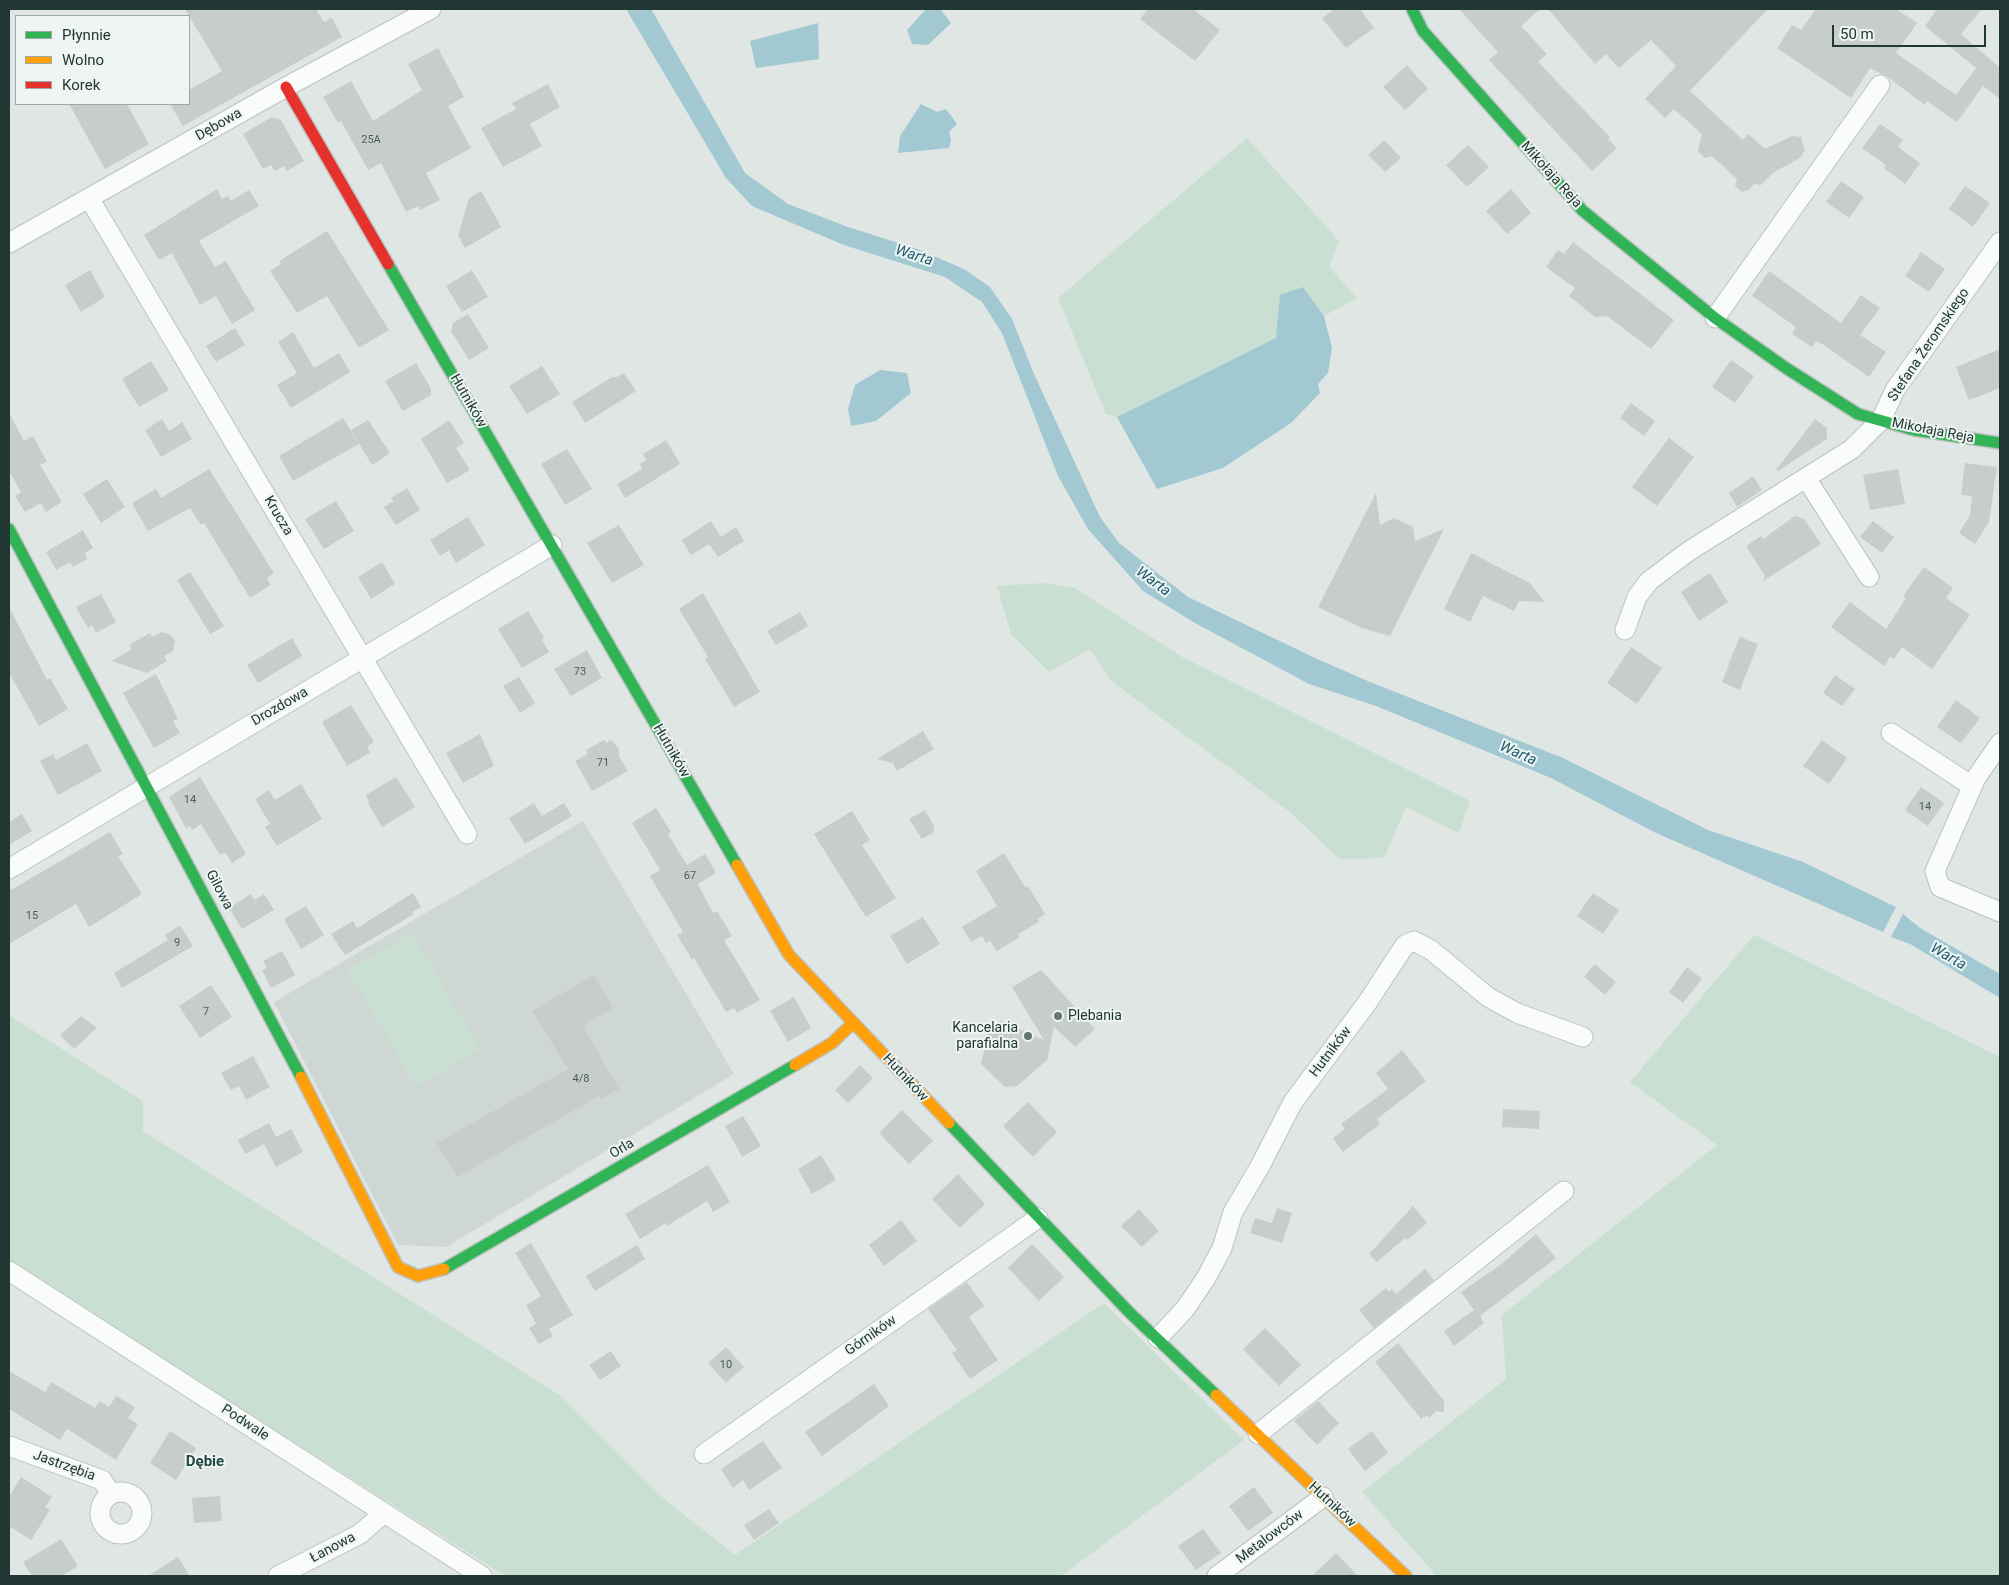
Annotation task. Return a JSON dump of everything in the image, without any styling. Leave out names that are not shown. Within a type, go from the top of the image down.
[{"type":"street","name":"Dębowa","points":[[9,243],[286,87],[431,9]]},
{"type":"street","name":"Mikołaja Reja","points":[[1412,9],[1423,31],[1582,211],[1715,318],[1786,368],[1858,414],[1914,430],[2000,443]]},
{"type":"street","points":[[1715,318],[1880,85]]},
{"type":"street","name":"Hutników","points":[[286,87],[789,955],[1130,1313],[1406,1576]]},
{"type":"street","name":"Krucza","points":[[89,198],[467,834]]},
{"type":"street","name":"Stefana Żeromskiego","points":[[1625,630],[1637,597],[1650,581],[1689,552],[1852,449],[1881,420],[1895,390],[2000,242]]},
{"type":"street","points":[[1806,478],[1868,577]]},
{"type":"street","name":"Gilowa","points":[[9,529],[326,1123],[398,1267]]},
{"type":"street","name":"Drozdowa","points":[[9,869],[552,545]]},
{"type":"street","points":[[1891,733],[1972,786]]},
{"type":"street","points":[[2000,744],[1972,786],[1935,871],[1940,887],[2000,912]]},
{"type":"street","name":"Hutników","points":[[1158,1338],[1185,1309],[1206,1278],[1222,1248],[1233,1212],[1294,1102],[1367,1004],[1405,945],[1414,942],[1431,950],[1488,997],[1517,1013],[1583,1037]]},
{"type":"street","name":"Orla","points":[[398,1267],[418,1276],[450,1268],[832,1043],[853,1023]]},
{"type":"street","points":[[1258,1434],[1564,1191]]},
{"type":"street","name":"Górników","points":[[704,1454],[1038,1218]]},
{"type":"street","name":"Podwale","points":[[9,1271],[482,1576]]},
{"type":"street","name":"Jastrzębia","points":[[9,1446],[102,1480],[111,1494]]},
{"type":"street","name":"Metalowców","points":[[1217,1576],[1322,1497]]},
{"type":"street","name":"Łanowa","points":[[278,1576],[360,1534],[384,1513]]},
{"type":"shaded area","points":[[583,821],[734,1074],[446,1247],[398,1245],[274,1002]]},
{"type":"green space","points":[[1247,138],[1339,241],[1329,267],[1357,298],[1324,316],[1303,287],[1276,338],[1117,417],[1106,414],[1058,298]]},
{"type":"green space","points":[[1044,583],[1075,588],[1182,657],[1470,801],[1459,833],[1406,807],[1384,858],[1339,859],[1290,812],[1111,681],[1090,649],[1049,672],[1011,634],[997,586]]},
{"type":"green space","points":[[412,933],[480,1049],[416,1087],[348,970]]},
{"type":"green space","points":[[1754,935],[2000,1057],[2000,1576],[1437,1576],[1362,1492],[1506,1379],[1502,1315],[1717,1145],[1630,1082]]},
{"type":"green space","points":[[9,1015],[143,1101],[143,1131],[561,1396],[663,1498],[735,1555],[1104,1303],[1244,1440],[1061,1576],[505,1576],[9,1261]]},
{"type":"water","name":"Warta","points":[[626,9],[651,9],[745,173],[788,204],[848,227],[917,249],[964,269],[990,287],[1012,319],[1034,374],[1100,517],[1119,543],[1188,597],[1315,658],[1370,682],[1563,758],[1708,830],[1803,862],[1896,907],[1883,932],[1656,833],[1551,778],[1376,706],[1309,684],[1195,623],[1143,591],[1088,529],[1058,476],[1002,333],[982,302],[945,277],[844,245],[752,206],[726,178]]},
{"type":"water","points":[[926,9],[940,9],[951,23],[928,45],[912,44],[907,30]]},
{"type":"water","points":[[818,23],[819,59],[756,68],[750,41]]},
{"type":"water","points":[[921,104],[937,112],[946,109],[957,124],[949,132],[951,141],[949,148],[898,153],[900,136]]},
{"type":"water","points":[[1303,287],[1324,316],[1332,348],[1328,373],[1318,384],[1320,393],[1291,423],[1223,468],[1157,489],[1117,417],[1276,338],[1280,295]]},
{"type":"water","points":[[880,370],[907,373],[911,393],[876,421],[851,426],[848,409],[855,385]]},
{"type":"water","name":"Warta","points":[[1903,914],[1920,928],[2000,974],[2000,998],[1910,944],[1891,937]]},
{"type":"building","points":[[185,9],[316,9],[324,22],[332,18],[342,37],[183,126],[171,105],[190,105],[190,89],[222,71]]},
{"type":"building","points":[[1148,9],[1193,9],[1220,30],[1195,61],[1140,19]]},
{"type":"building","points":[[1335,9],[1360,9],[1374,28],[1346,48],[1322,18]]},
{"type":"building","points":[[1459,9],[1540,9],[1521,26],[1547,54],[1538,62],[1610,137],[1608,139],[1617,148],[1592,171],[1489,60],[1498,52]]},
{"type":"building","points":[[1548,9],[1768,9],[1690,91],[1743,140],[1748,134],[1765,149],[1792,136],[1801,137],[1805,150],[1800,158],[1774,172],[1761,185],[1754,184],[1749,190],[1742,192],[1735,186],[1737,179],[1712,156],[1705,158],[1698,151],[1702,134],[1674,109],[1665,118],[1645,99],[1676,66],[1651,40],[1619,68],[1606,54],[1595,64]]},
{"type":"building","points":[[1816,9],[1896,9],[1917,23],[1896,53],[1956,95],[1976,68],[1925,26],[1937,9],[1982,9],[1961,34],[2000,68],[2000,99],[1983,86],[1957,122],[1927,101],[1925,105],[1886,76],[1870,68],[1851,98],[1777,48],[1792,25],[1801,30]]},
{"type":"building","points":[[438,48],[464,97],[448,106],[471,148],[426,173],[440,200],[420,210],[418,206],[406,212],[381,163],[368,170],[341,121],[338,123],[323,97],[351,81],[373,121],[422,90],[408,64]]},
{"type":"building","points":[[1407,65],[1428,89],[1405,110],[1383,87]]},
{"type":"building","points":[[548,84],[560,107],[530,124],[542,146],[503,167],[481,128],[516,109],[512,103]]},
{"type":"building","points":[[70,105],[128,105],[149,144],[105,169]]},
{"type":"building","points":[[272,117],[281,120],[304,161],[287,171],[284,166],[275,171],[271,165],[263,169],[243,134]]},
{"type":"building","points":[[1880,124],[1903,140],[1898,147],[1920,163],[1905,184],[1884,168],[1886,165],[1862,148]]},
{"type":"building","points":[[1384,140],[1401,158],[1385,172],[1368,155]]},
{"type":"building","points":[[1468,145],[1489,167],[1467,187],[1446,165]]},
{"type":"building","points":[[1841,181],[1864,197],[1849,218],[1826,202]]},
{"type":"building","points":[[1965,186],[1990,203],[1973,227],[1949,209]]},
{"type":"building","points":[[217,189],[222,199],[228,196],[231,201],[249,190],[259,206],[199,241],[215,267],[226,261],[255,310],[232,324],[216,296],[200,305],[172,253],[159,260],[144,235]]},
{"type":"building","points":[[1511,189],[1531,213],[1507,234],[1486,211]]},
{"type":"building","points":[[481,191],[501,227],[465,248],[458,236],[469,198]]},
{"type":"building","points":[[327,231],[389,330],[359,348],[327,296],[297,313],[270,271],[281,264],[279,261]]},
{"type":"building","points":[[1573,242],[1674,320],[1651,349],[1607,316],[1595,317],[1569,296],[1575,288],[1546,267],[1558,250],[1564,254]]},
{"type":"building","points":[[1921,252],[1945,269],[1929,292],[1905,276]]},
{"type":"building","points":[[90,270],[105,297],[81,312],[65,285]]},
{"type":"building","points":[[472,270],[488,297],[462,312],[446,286]]},
{"type":"building","points":[[1769,271],[1841,323],[1861,295],[1880,308],[1860,335],[1886,352],[1869,377],[1824,345],[1816,341],[1812,347],[1792,334],[1796,327],[1752,296]]},
{"type":"building","points":[[468,314],[489,348],[469,360],[451,331],[453,323]]},
{"type":"building","points":[[235,328],[245,345],[216,362],[206,346]]},
{"type":"building","points":[[293,332],[314,368],[339,353],[350,372],[291,408],[277,385],[297,373],[278,342]]},
{"type":"building","points":[[2000,349],[2000,388],[1969,400],[1956,367]]},
{"type":"building","points":[[1731,360],[1754,376],[1735,403],[1712,387]]},
{"type":"building","points":[[151,361],[169,390],[139,407],[122,379]]},
{"type":"building","points":[[416,363],[431,389],[431,395],[403,411],[385,381]]},
{"type":"building","points":[[542,366],[560,394],[527,414],[509,386]]},
{"type":"building","points":[[624,373],[636,391],[585,423],[572,402],[612,377],[617,377]]},
{"type":"building","points":[[1631,403],[1655,421],[1644,436],[1620,418]]},
{"type":"building","points":[[9,413],[24,441],[33,436],[47,462],[40,465],[62,502],[46,512],[41,503],[25,512],[15,496],[21,492],[9,471]]},
{"type":"building","points":[[343,418],[359,444],[293,481],[279,456]]},
{"type":"building","points":[[162,419],[169,431],[182,422],[192,439],[161,457],[145,430]]},
{"type":"building","points":[[1815,419],[1827,428],[1827,439],[1778,471],[1776,470]]},
{"type":"building","points":[[368,420],[390,453],[372,465],[351,430]]},
{"type":"building","points":[[449,420],[464,443],[456,448],[470,470],[447,483],[421,439]]},
{"type":"building","points":[[1669,438],[1694,457],[1657,506],[1632,487]]},
{"type":"building","points":[[666,440],[680,464],[625,498],[617,484],[642,469],[640,464],[646,460],[643,454]]},
{"type":"building","points":[[567,449],[592,489],[565,505],[541,464]]},
{"type":"building","points":[[1965,463],[1997,467],[1989,522],[1975,544],[1959,533],[1970,515],[1972,496],[1961,495]]},
{"type":"building","points":[[209,469],[274,573],[267,578],[271,585],[250,598],[204,523],[201,525],[190,508],[148,531],[132,503],[156,489],[161,498]]},
{"type":"building","points":[[1898,469],[1905,504],[1870,510],[1863,475]]},
{"type":"building","points":[[1753,476],[1762,490],[1737,507],[1729,493]]},
{"type":"building","points":[[107,479],[125,507],[101,523],[83,494]]},
{"type":"building","points":[[407,488],[420,510],[396,525],[384,507],[394,501],[391,498]]},
{"type":"building","points":[[1376,493],[1380,525],[1394,518],[1413,527],[1415,541],[1444,529],[1390,636],[1362,628],[1318,607]]},
{"type":"building","points":[[336,501],[354,531],[324,549],[305,519]]},
{"type":"building","points":[[1795,516],[1804,519],[1821,544],[1763,581],[1765,576],[1746,546],[1761,536],[1763,539]]},
{"type":"building","points":[[468,517],[485,545],[456,563],[449,550],[440,556],[430,540]]},
{"type":"building","points":[[711,521],[721,537],[736,527],[744,541],[718,557],[709,544],[691,555],[682,540]]},
{"type":"building","points":[[1873,521],[1894,537],[1882,553],[1860,537]]},
{"type":"building","points":[[619,525],[644,565],[612,583],[587,543]]},
{"type":"building","points":[[83,530],[93,548],[85,553],[87,559],[73,567],[70,562],[56,570],[46,552]]},
{"type":"building","points":[[1471,553],[1530,583],[1545,602],[1519,601],[1514,611],[1483,596],[1470,622],[1444,609]]},
{"type":"building","points":[[382,562],[395,584],[371,599],[358,577]]},
{"type":"building","points":[[1924,567],[1953,588],[1946,598],[1970,615],[1932,669],[1902,647],[1894,659],[1890,657],[1884,666],[1831,627],[1850,602],[1886,629],[1906,598],[1903,596]]},
{"type":"building","points":[[190,572],[224,626],[210,634],[177,580]]},
{"type":"building","points":[[1710,573],[1728,602],[1699,621],[1681,592]]},
{"type":"building","points":[[703,593],[760,692],[734,707],[705,659],[708,657],[679,609]]},
{"type":"building","points":[[101,594],[116,622],[96,633],[92,625],[88,628],[76,607]]},
{"type":"building","points":[[9,607],[47,680],[50,678],[68,709],[39,726],[9,673]]},
{"type":"building","points":[[528,611],[544,638],[542,640],[549,652],[522,668],[498,629]]},
{"type":"building","points":[[800,612],[808,626],[776,645],[767,631]]},
{"type":"building","points":[[162,632],[171,635],[175,641],[173,651],[164,656],[167,661],[147,673],[112,661],[132,649],[129,645],[150,633],[152,637]]},
{"type":"building","points":[[1740,637],[1758,644],[1740,690],[1722,682],[1728,667],[1730,667],[1728,665]]},
{"type":"building","points":[[292,638],[302,656],[258,683],[247,665]]},
{"type":"building","points":[[1631,647],[1662,668],[1637,704],[1607,683]]},
{"type":"building","points":[[587,650],[602,678],[571,696],[554,669]]},
{"type":"building","points":[[156,674],[178,719],[173,721],[180,733],[154,748],[123,693]]},
{"type":"building","points":[[1835,675],[1855,689],[1842,706],[1823,693]]},
{"type":"building","points":[[519,677],[535,703],[520,713],[503,686]]},
{"type":"building","points":[[1956,700],[1980,718],[1961,743],[1937,727]]},
{"type":"building","points":[[351,705],[374,742],[367,747],[370,753],[347,766],[322,722]]},
{"type":"building","points":[[923,731],[934,749],[897,771],[893,763],[877,759]]},
{"type":"building","points":[[480,734],[494,766],[463,783],[446,753]]},
{"type":"building","points":[[604,740],[606,743],[611,740],[619,749],[619,756],[628,771],[592,791],[575,761],[588,754],[586,750]]},
{"type":"building","points":[[1822,740],[1847,758],[1829,784],[1803,766]]},
{"type":"building","points":[[87,743],[102,771],[58,795],[40,761],[53,754],[56,760]]},
{"type":"building","points":[[200,777],[246,854],[232,863],[225,852],[220,855],[201,824],[192,830],[190,826],[186,828],[169,797]]},
{"type":"building","points":[[396,777],[415,807],[382,827],[368,803],[366,795]]},
{"type":"building","points":[[301,784],[322,819],[277,846],[265,827],[270,824],[255,799],[269,790],[275,800]]},
{"type":"building","points":[[1921,787],[1944,803],[1928,826],[1905,810]]},
{"type":"building","points":[[534,803],[542,816],[564,803],[572,816],[525,844],[509,818]]},
{"type":"building","points":[[656,808],[671,832],[668,834],[687,865],[705,854],[716,873],[698,884],[713,913],[717,911],[732,936],[724,940],[760,1000],[737,1013],[734,1008],[726,1012],[694,958],[692,960],[677,935],[683,932],[650,876],[660,870],[632,823]]},
{"type":"building","points":[[925,810],[934,826],[934,832],[922,839],[909,819]]},
{"type":"building","points":[[852,811],[870,840],[862,845],[896,898],[866,917],[814,834]]},
{"type":"building","points":[[22,814],[32,831],[9,845],[9,822]]},
{"type":"building","points":[[110,832],[123,854],[118,856],[142,894],[89,927],[76,904],[9,944],[9,891]]},
{"type":"building","points":[[1004,853],[1025,887],[1028,886],[1045,914],[1038,919],[1039,922],[1018,934],[1020,937],[997,951],[990,941],[986,943],[982,936],[971,942],[962,927],[997,906],[976,871]]},
{"type":"building","points":[[413,893],[421,907],[412,912],[414,914],[345,955],[331,934],[353,921],[357,928]]},
{"type":"building","points":[[1593,893],[1619,910],[1603,934],[1577,916]]},
{"type":"building","points":[[251,894],[254,900],[264,894],[274,910],[242,929],[229,908]]},
{"type":"building","points":[[306,906],[324,935],[301,949],[284,919]]},
{"type":"building","points":[[923,917],[940,944],[907,964],[890,936]]},
{"type":"building","points":[[180,925],[193,946],[122,988],[114,973],[168,940],[165,935]]},
{"type":"building","points":[[282,951],[295,975],[271,988],[262,970],[267,968],[263,961]]},
{"type":"building","points":[[1595,964],[1616,982],[1605,995],[1584,977]]},
{"type":"building","points":[[1687,967],[1702,979],[1683,1003],[1669,992]]},
{"type":"building","points":[[1041,970],[1095,1029],[1075,1047],[1054,1027],[1047,1060],[1017,1086],[1005,1087],[981,1064],[984,1051],[989,1047],[987,1033],[1001,1021],[1044,1040],[1012,987]]},
{"type":"building","points":[[594,975],[613,1008],[583,1026],[619,1089],[601,1099],[599,1096],[457,1177],[437,1143],[568,1069],[532,1011]]},
{"type":"building","points":[[211,985],[232,1017],[200,1038],[179,1006]]},
{"type":"building","points":[[794,997],[811,1028],[788,1042],[770,1011]]},
{"type":"building","points":[[81,1016],[97,1028],[74,1049],[60,1035]]},
{"type":"building","points":[[1402,1050],[1426,1081],[1377,1119],[1380,1124],[1343,1152],[1333,1138],[1345,1129],[1341,1124],[1388,1089],[1376,1073]]},
{"type":"building","points":[[253,1056],[270,1087],[246,1100],[239,1086],[231,1090],[221,1073]]},
{"type":"building","points":[[860,1065],[873,1078],[848,1103],[835,1090]]},
{"type":"building","points":[[1028,1102],[1057,1132],[1033,1157],[1003,1126]]},
{"type":"building","points":[[1503,1109],[1540,1111],[1539,1129],[1502,1127]]},
{"type":"building","points":[[902,1110],[933,1141],[909,1164],[879,1133]]},
{"type":"building","points":[[743,1116],[761,1146],[742,1157],[725,1126]]},
{"type":"building","points":[[269,1123],[276,1137],[291,1129],[303,1152],[276,1167],[264,1144],[245,1154],[238,1140]]},
{"type":"building","points":[[821,1155],[836,1180],[812,1194],[798,1169]]},
{"type":"building","points":[[708,1165],[730,1202],[713,1212],[707,1201],[667,1226],[666,1223],[640,1239],[625,1214]]},
{"type":"building","points":[[958,1174],[985,1204],[960,1228],[932,1199]]},
{"type":"building","points":[[1413,1206],[1427,1223],[1407,1240],[1405,1238],[1377,1262],[1369,1254]]},
{"type":"building","points":[[1277,1208],[1292,1213],[1282,1243],[1250,1233],[1255,1218],[1272,1223]]},
{"type":"building","points":[[1139,1209],[1159,1231],[1142,1247],[1121,1226]]},
{"type":"building","points":[[901,1220],[917,1241],[884,1266],[869,1245]]},
{"type":"building","points":[[1536,1234],[1556,1258],[1480,1316],[1484,1323],[1454,1346],[1444,1331],[1474,1310],[1461,1292],[1499,1266]]},
{"type":"building","points":[[531,1243],[573,1315],[549,1329],[553,1336],[539,1344],[529,1328],[536,1324],[526,1305],[541,1296],[515,1253]]},
{"type":"building","points":[[1032,1244],[1064,1277],[1039,1301],[1008,1268]]},
{"type":"building","points":[[637,1245],[645,1259],[595,1291],[586,1276]]},
{"type":"building","points":[[1425,1269],[1434,1280],[1374,1328],[1359,1310],[1386,1288],[1389,1292],[1392,1289],[1396,1294]]},
{"type":"building","points":[[967,1282],[984,1306],[969,1317],[998,1360],[970,1379],[952,1353],[957,1350],[928,1309]]},
{"type":"building","points":[[1265,1328],[1301,1365],[1279,1386],[1243,1349]]},
{"type":"building","points":[[1398,1343],[1444,1401],[1444,1412],[1436,1411],[1429,1418],[1427,1415],[1421,1419],[1375,1362]]},
{"type":"building","points":[[726,1347],[744,1367],[726,1383],[708,1363]]},
{"type":"building","points":[[611,1351],[621,1366],[600,1380],[589,1365]]},
{"type":"building","points":[[9,1371],[45,1392],[51,1382],[95,1408],[100,1401],[109,1407],[116,1396],[135,1407],[128,1418],[138,1424],[116,1460],[67,1429],[60,1440],[9,1409]]},
{"type":"building","points":[[874,1384],[889,1406],[822,1456],[805,1432]]},
{"type":"building","points":[[1318,1401],[1339,1423],[1317,1445],[1294,1421]]},
{"type":"building","points":[[170,1431],[196,1448],[176,1480],[150,1463]]},
{"type":"building","points":[[1372,1431],[1388,1453],[1365,1471],[1348,1449]]},
{"type":"building","points":[[763,1441],[782,1468],[749,1490],[743,1480],[733,1488],[721,1469]]},
{"type":"building","points":[[21,1477],[52,1497],[45,1507],[50,1510],[31,1540],[9,1526],[9,1497]]},
{"type":"building","points":[[1254,1487],[1273,1513],[1248,1531],[1229,1506]]},
{"type":"building","points":[[220,1496],[222,1521],[194,1523],[192,1498]]},
{"type":"building","points":[[769,1509],[779,1523],[754,1540],[744,1525]]},
{"type":"building","points":[[1203,1529],[1221,1553],[1196,1570],[1178,1546]]},
{"type":"building","points":[[61,1539],[78,1566],[61,1576],[32,1576],[23,1562]]},
{"type":"building","points":[[1336,1553],[1358,1576],[1312,1576]]},
{"type":"building","points":[[178,1557],[190,1576],[148,1576]]},
{"type":"traffic: fast","points":[[1412,9],[1423,31],[1583,211],[1715,318],[1786,368],[1858,414],[1914,430],[2000,443]]},
{"type":"traffic: fast","points":[[388,264],[737,865]]},
{"type":"traffic: fast","points":[[9,529],[301,1077]]},
{"type":"traffic: fast","points":[[444,1269],[795,1065]]},
{"type":"traffic: fast","points":[[949,1123],[1130,1313],[1216,1395]]},
{"type":"traffic: slow","points":[[737,865],[789,955],[949,1123]]},
{"type":"traffic: slow","points":[[795,1065],[832,1043],[853,1023]]},
{"type":"traffic: slow","points":[[301,1077],[398,1267],[418,1276],[444,1269]]},
{"type":"traffic: slow","points":[[1216,1395],[1406,1576]]},
{"type":"traffic: jam","points":[[286,87],[388,264]]},
{"type":"place","name":"Plebania","points":[[1058,1016]]},
{"type":"place","name":"Kancelaria parafialna","points":[[1028,1036]]},
{"type":"district","name":"Dębie","points":[[205,1462]]}]
